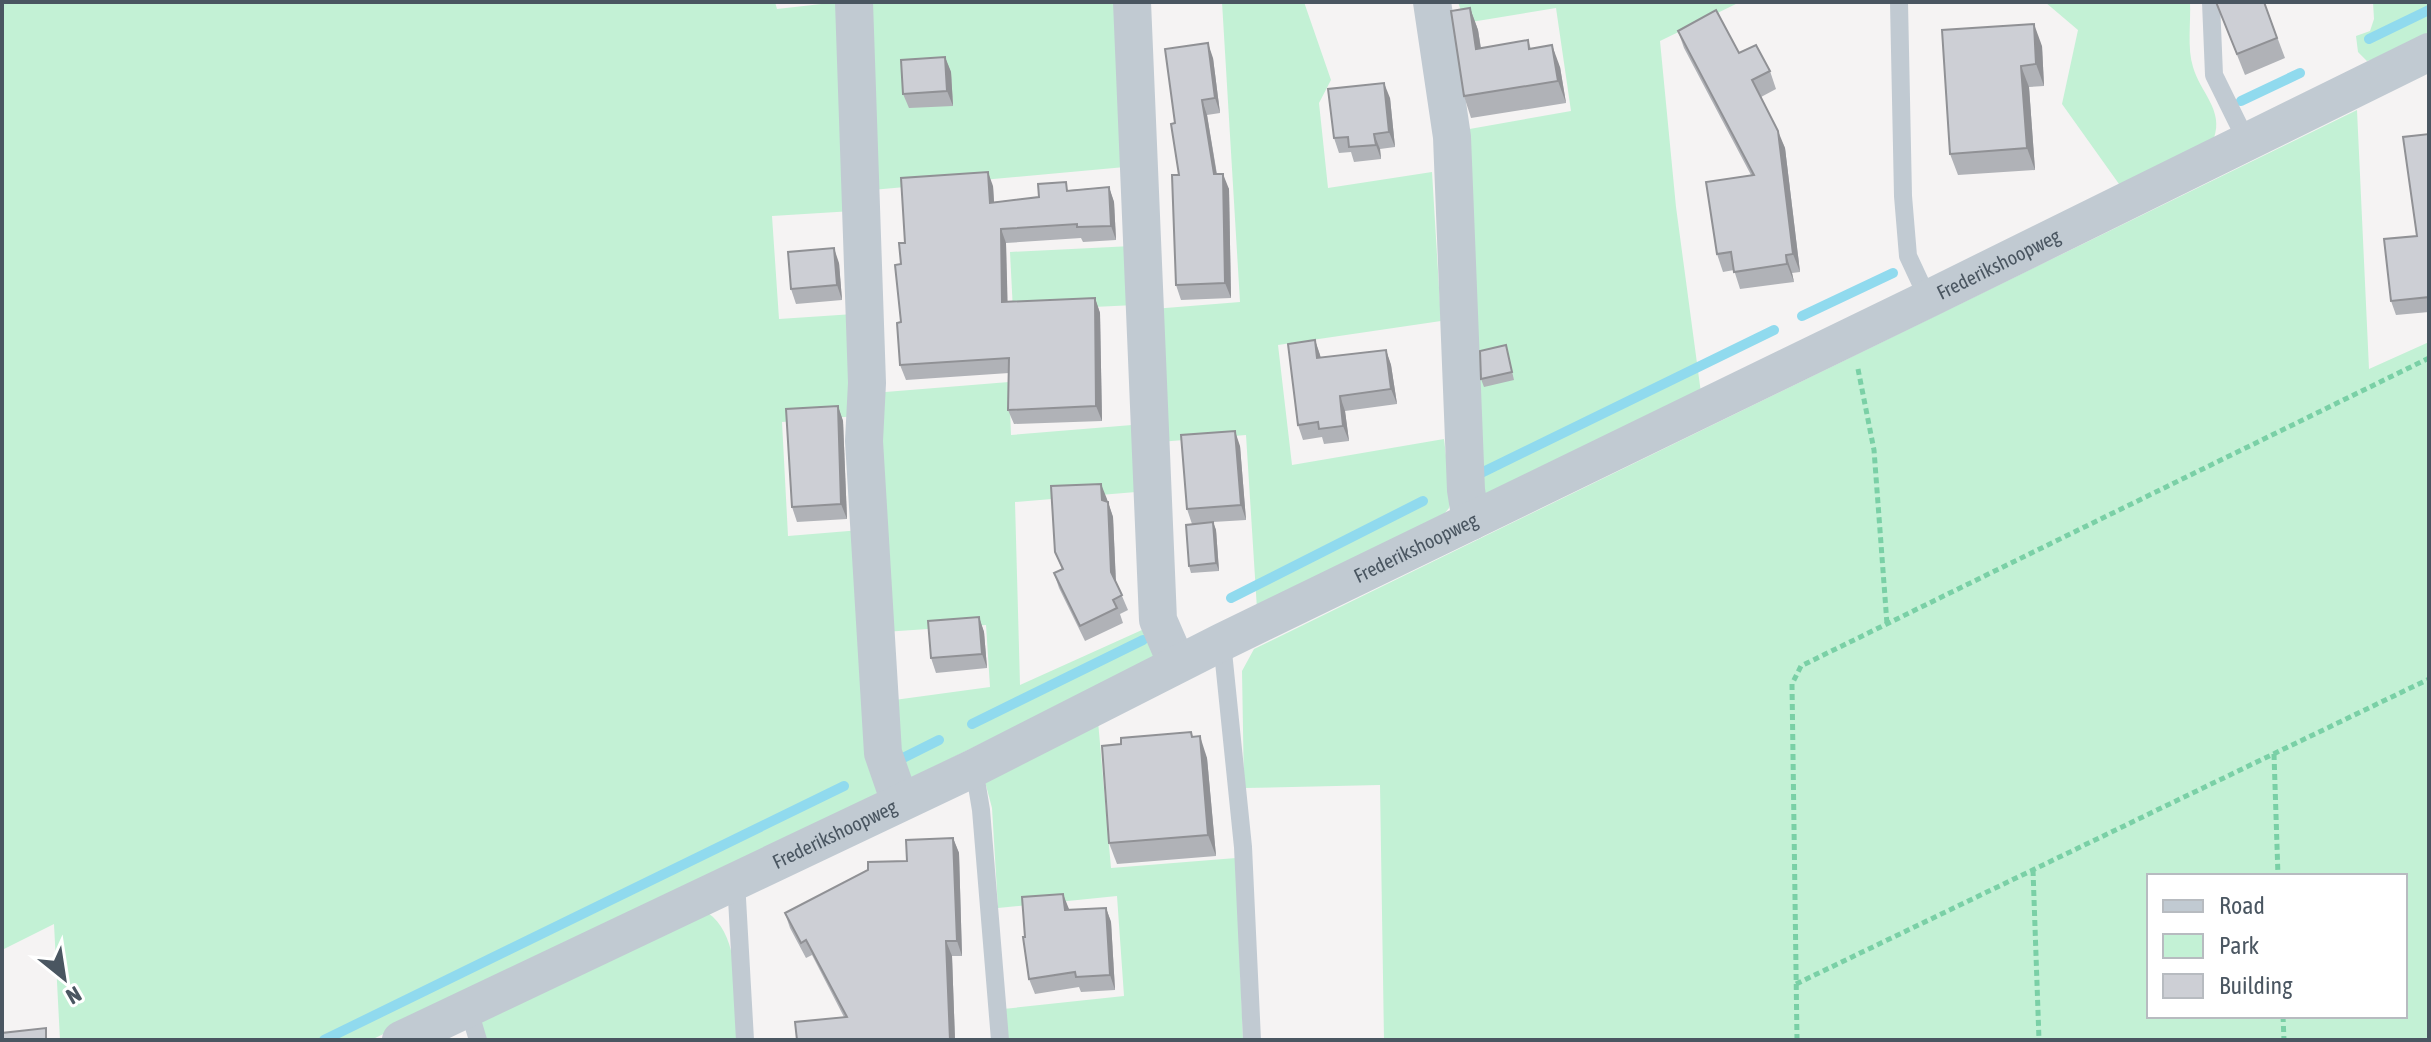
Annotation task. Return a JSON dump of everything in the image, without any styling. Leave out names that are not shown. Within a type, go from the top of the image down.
[{"type":"street","points":[[854,2],[867,383],[864,441],[883,753],[900,802]]},
{"type":"street","points":[[1132,2],[1158,620],[1177,664]]},
{"type":"street","points":[[1432,2],[1452,137],[1466,490],[1471,521]]},
{"type":"street","name":"Frederikshoopweg","points":[[401,1040],[473,1023],[736,881],[974,768],[1177,664],[2429,52]]},
{"type":"lane","points":[[1899,2],[1903,196],[1908,256],[1928,299]]},
{"type":"lane","points":[[2211,2],[2214,75],[2247,142]]},
{"type":"lane","points":[[1222,642],[1243,847],[1252,1040]]},
{"type":"lane","points":[[974,768],[981,810],[1000,1040]]},
{"type":"lane","points":[[736,881],[745,1040]]},
{"type":"path","points":[[1851,337],[1874,450],[1887,624]]},
{"type":"path","points":[[1797,1040],[1792,684],[1801,666],[2429,358]]},
{"type":"path","points":[[1796,984],[2429,679]]},
{"type":"path","points":[[2274,754],[2278,874]]},
{"type":"path","points":[[2033,870],[2039,1040]]},
{"type":"path","points":[[2283,1018],[2284,1040]]},
{"type":"green space","points":[[2,2],[775,2],[777,9],[839,2],[853,211],[772,216],[779,319],[854,314],[857,416],[782,422],[788,536],[861,530],[882,784],[876,795],[371,1040],[60,1040],[54,924],[2,950]]},
{"type":"green space","points":[[865,2],[1120,2],[1125,167],[872,190]]},
{"type":"green space","points":[[1222,2],[1304,2],[1331,80],[1319,103],[1328,188],[1432,172],[1441,321],[1278,345],[1292,465],[1444,439],[1451,498],[1449,508],[1440,519],[1257,609],[1246,435],[1159,442],[1153,309],[1240,302]]},
{"type":"green space","points":[[1458,2],[1740,2],[1660,41],[1676,207],[1701,393],[1483,498],[1447,133],[1571,111],[1556,8],[1465,23]]},
{"type":"green space","points":[[2045,2],[2190,2],[2191,60],[2214,110],[2214,138],[2124,191],[2062,104],[2078,30]]},
{"type":"green space","points":[[2373,2],[2429,2],[2429,43],[2367,61],[2358,52],[2356,36],[2370,31],[2374,19]]},
{"type":"green space","points":[[2357,110],[2369,369],[2429,342],[2429,1040],[1384,1040],[1380,785],[1244,788],[1242,671],[1254,649]]},
{"type":"green space","points":[[1132,246],[1135,305],[1013,311],[1010,252]]},
{"type":"green space","points":[[1009,382],[1011,435],[1132,425],[1136,492],[1015,502],[1020,685],[1153,625],[1157,657],[905,781],[887,701],[990,687],[986,625],[884,632],[873,393]]},
{"type":"green space","points":[[1098,721],[1111,868],[1236,858],[1243,1040],[1005,1040],[1003,1009],[1124,996],[1117,896],[998,908],[992,808],[983,774]]},
{"type":"green space","points":[[708,913],[719,923],[732,953],[739,1040],[487,1040],[479,1023]]},
{"type":"building","points":[[2216,2],[2264,2],[2277,38],[2237,54]]},
{"type":"building","points":[[1470,8],[1476,49],[1528,40],[1529,49],[1552,45],[1558,81],[1464,96],[1451,11]]},
{"type":"building","points":[[1716,10],[1739,53],[1756,45],[1770,71],[1752,80],[1778,131],[1793,254],[1786,255],[1787,264],[1734,272],[1731,252],[1717,254],[1706,182],[1754,175],[1678,31]]},
{"type":"building","points":[[2034,24],[2036,64],[2021,66],[2027,148],[1950,154],[1942,30]]},
{"type":"building","points":[[1208,43],[1215,98],[1202,100],[1214,174],[1223,174],[1225,283],[1176,285],[1172,175],[1179,175],[1165,49]]},
{"type":"building","points":[[945,57],[947,91],[903,94],[901,60]]},
{"type":"building","points":[[1384,83],[1389,132],[1374,134],[1376,145],[1349,147],[1348,137],[1334,138],[1328,89]]},
{"type":"building","points":[[2429,134],[2429,297],[2391,301],[2384,239],[2417,236],[2403,137]]},
{"type":"building","points":[[988,172],[990,203],[1039,197],[1038,184],[1066,182],[1067,191],[1109,187],[1111,226],[1077,227],[1077,224],[1001,229],[1002,302],[1095,298],[1096,406],[1008,410],[1009,358],[900,365],[897,323],[901,322],[895,265],[901,264],[899,243],[905,243],[901,178]]},
{"type":"building","points":[[834,248],[837,285],[791,289],[788,252]]},
{"type":"building","points":[[1315,340],[1317,358],[1386,350],[1391,389],[1340,396],[1343,426],[1319,429],[1318,422],[1298,425],[1288,344]]},
{"type":"building","points":[[1506,345],[1512,372],[1481,379],[1480,351]]},
{"type":"building","points":[[838,406],[841,504],[792,507],[786,409]]},
{"type":"building","points":[[1235,431],[1241,505],[1187,509],[1181,435]]},
{"type":"building","points":[[1101,484],[1102,500],[1108,502],[1111,572],[1122,595],[1113,600],[1117,608],[1080,626],[1054,573],[1063,569],[1055,552],[1051,486]]},
{"type":"building","points":[[1213,522],[1216,563],[1189,566],[1186,525]]},
{"type":"building","points":[[979,617],[982,654],[931,658],[928,621]]},
{"type":"building","points":[[1191,732],[1192,737],[1200,736],[1208,835],[1109,843],[1102,746],[1121,744],[1121,738]]},
{"type":"building","points":[[953,838],[957,941],[946,941],[950,1040],[797,1040],[795,1022],[847,1017],[806,940],[801,943],[785,913],[868,870],[868,862],[907,861],[906,840]]},
{"type":"building","points":[[1063,894],[1065,910],[1106,908],[1110,975],[1076,977],[1075,972],[1029,979],[1023,937],[1022,897]]},
{"type":"building","points":[[46,1028],[46,1040],[2,1040],[2,1033]]},
{"type":"waterway","points":[[2369,39],[2429,10]]},
{"type":"waterway","points":[[2241,101],[2300,73]]},
{"type":"waterway","points":[[1802,316],[1893,273]]},
{"type":"waterway","points":[[1479,474],[1774,330]]},
{"type":"waterway","points":[[1231,598],[1423,501]]},
{"type":"waterway","points":[[972,724],[1143,640]]},
{"type":"waterway","points":[[899,760],[939,740]]},
{"type":"waterway","points":[[324,1040],[844,786]]}]
